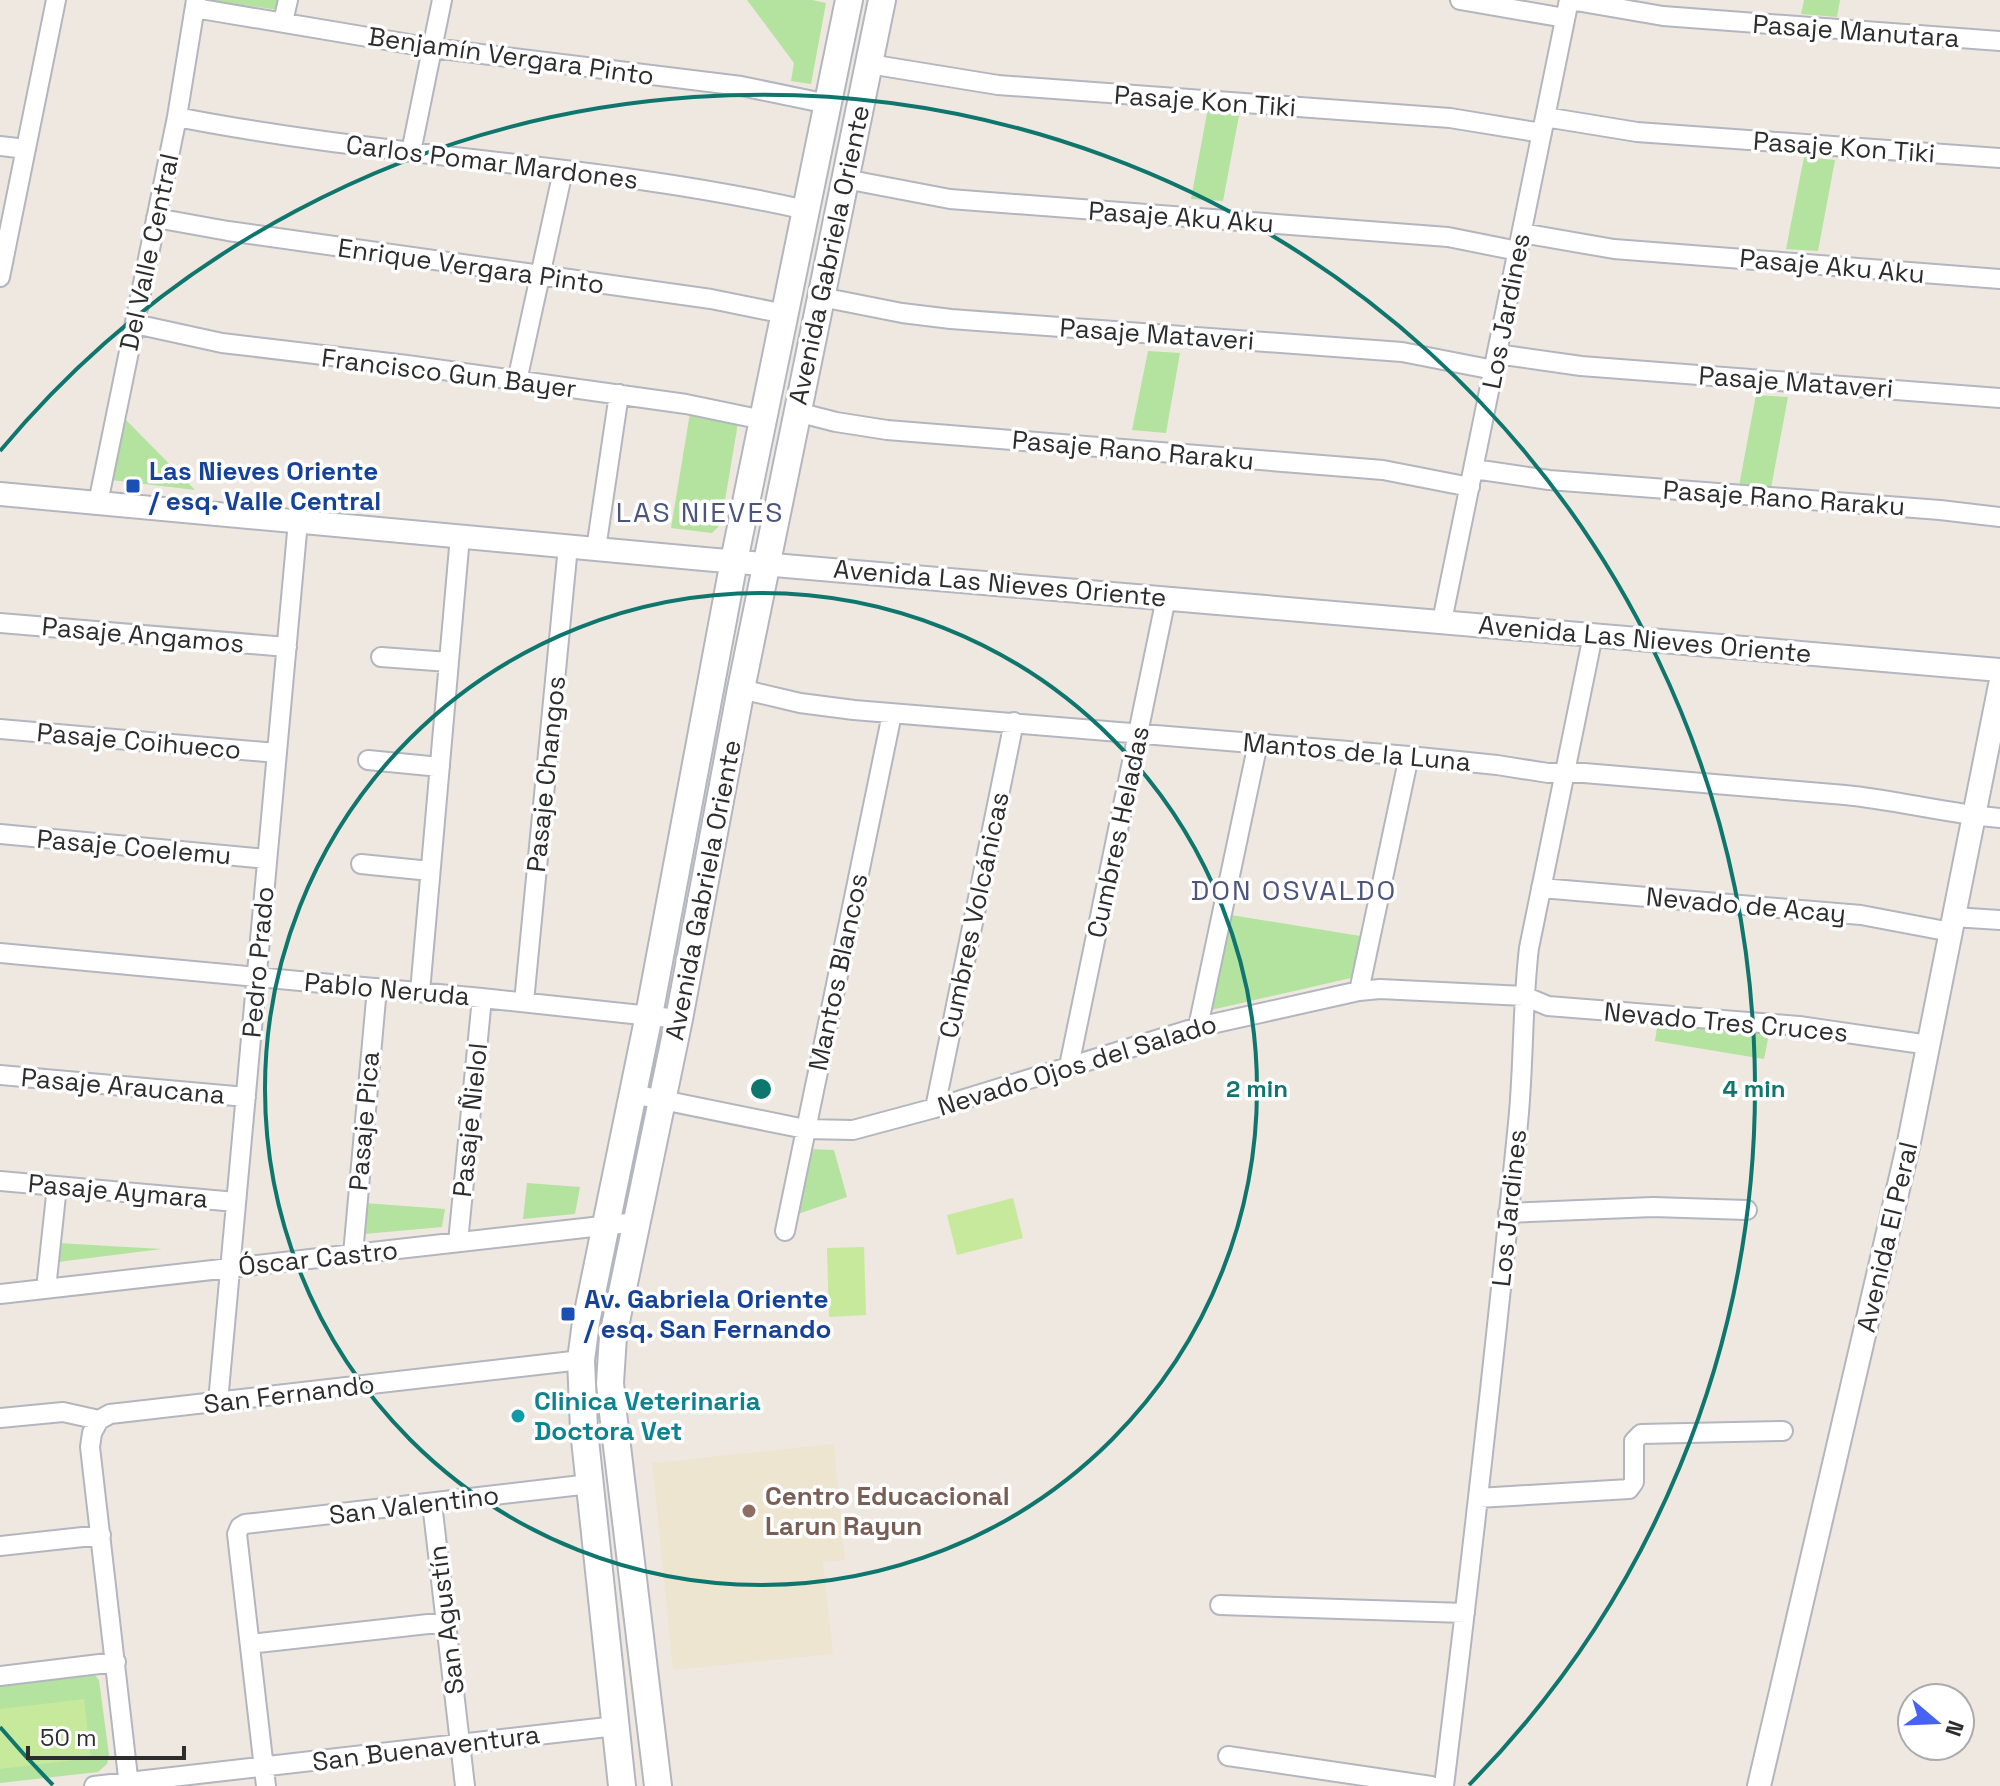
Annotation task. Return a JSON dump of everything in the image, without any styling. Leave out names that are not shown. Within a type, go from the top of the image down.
[{"type":"main road","name":"Avenida Gabriela Oriente","points":[[622,1786],[590,1484],[581,1360],[588,1309],[649,1015],[734,561],[849,0]]},
{"type":"main road","name":"Avenida Gabriela Oriente","points":[[658,1786],[610,1383],[615,1327],[679,1019],[766,563],[882,0]]},
{"type":"street","points":[[0,277],[56,0]]},
{"type":"street","points":[[283,22],[288,0]]},
{"type":"street","points":[[411,152],[442,0]]},
{"type":"street","name":"Pasaje Manutara","points":[[1460,0],[2000,41]]},
{"type":"street","name":"Benjamín Vergara Pinto","points":[[195,4],[433,48],[741,86],[828,104]]},
{"type":"street","name":"Del Valle Central","points":[[98,503],[177,117],[195,4]]},
{"type":"street","name":"Los Jardines","points":[[1442,621],[1568,6]]},
{"type":"street","name":"Pasaje Kon Tiki","points":[[869,64],[957,81],[998,85],[2000,158]]},
{"type":"street","name":"Carlos Pomar Mardones","points":[[177,117],[278,135],[695,188],[806,210]]},
{"type":"street","points":[[0,146],[26,149]]},
{"type":"street","points":[[517,381],[563,171]]},
{"type":"street","name":"Pasaje Aku Aku","points":[[845,179],[950,199],[2000,279]]},
{"type":"street","name":"Enrique Vergara Pinto","points":[[156,218],[228,231],[711,299],[785,314]]},
{"type":"street","name":"Pasaje Mataveri","points":[[821,297],[951,319],[2000,398]]},
{"type":"street","name":"Francisco Gun Bayer","points":[[135,324],[222,343],[619,394],[763,420]]},
{"type":"street","points":[[596,549],[619,394]]},
{"type":"street","name":"Pasaje Rano Raraku","points":[[797,412],[874,429],[1472,478],[1549,480],[1955,511],[2000,517]]},
{"type":"street","name":"Avenida Las Nieves Oriente","points":[[0,494],[596,549],[2000,670]]},
{"type":"street","name":"Pedro Prado","points":[[218,1402],[298,521]]},
{"type":"street","points":[[420,992],[460,536]]},
{"type":"street","name":"Pasaje Changos","points":[[524,1002],[568,546]]},
{"type":"street","name":"Cumbres Heladas","points":[[1069,1066],[1166,598]]},
{"type":"street","name":"Pasaje Angamos","points":[[0,623],[287,647]]},
{"type":"street","name":"Los Jardines","points":[[1444,1786],[1518,1119],[1529,948],[1593,635]]},
{"type":"street","points":[[381,657],[449,662]]},
{"type":"street","name":"Avenida El Peral","points":[[1759,1786],[1906,1156],[2000,685]]},
{"type":"street","name":"Mantos de la Luna","points":[[741,689],[826,707],[892,714],[1882,798],[1973,816],[2000,818]]},
{"type":"street","name":"Mantos Blancos","points":[[785,1231],[892,714]]},
{"type":"street","name":"Cumbres Volcánicas","points":[[935,1108],[1014,722]]},
{"type":"street","name":"Pasaje Coihueco","points":[[0,729],[277,753]]},
{"type":"street","points":[[1198,1027],[1258,743]]},
{"type":"street","points":[[1359,991],[1409,756]]},
{"type":"street","points":[[368,760],[440,767]]},
{"type":"street","name":"Pasaje Coelemu","points":[[0,834],[267,859]]},
{"type":"street","points":[[361,864],[430,871]]},
{"type":"street","name":"Nevado de Acay","points":[[1541,888],[1952,924],[2000,920]]},
{"type":"street","name":"Pablo Neruda","points":[[0,953],[679,1019]]},
{"type":"street","name":"Pasaje Pica","points":[[353,1254],[377,988]]},
{"type":"street","name":"Nevado Ojos del Salado","points":[[633,1094],[805,1129],[853,1130],[1198,1027],[1359,991],[1402,989],[1524,996]]},
{"type":"street","name":"Nevado Tres Cruces","points":[[1524,996],[1548,1006],[1799,1026],[1929,1045]]},
{"type":"street","name":"Pasaje Ñielol","points":[[458,1242],[482,998]]},
{"type":"street","name":"Pasaje Araucana","points":[[0,1075],[246,1097]]},
{"type":"street","name":"Pasaje Aymara","points":[[0,1181],[236,1202]]},
{"type":"street","points":[[46,1289],[57,1186]]},
{"type":"street","points":[[1508,1213],[1653,1207],[1747,1210]]},
{"type":"street","name":"Óscar Castro","points":[[0,1294],[637,1222]]},
{"type":"street","name":"San Fernando","points":[[0,1418],[63,1412],[99,1420],[110,1414],[581,1360]]},
{"type":"street","points":[[99,1420],[90,1440],[129,1784]]},
{"type":"street","points":[[1478,1498],[1629,1489],[1634,1482],[1634,1441],[1641,1434],[1783,1431]]},
{"type":"street","name":"San Valentino","points":[[250,1644],[237,1534],[245,1524],[590,1484]]},
{"type":"street","name":"San Agustín","points":[[432,1503],[465,1786]]},
{"type":"street","points":[[0,1546],[101,1535]]},
{"type":"street","points":[[1220,1605],[1465,1613]]},
{"type":"street","points":[[266,1786],[250,1644],[446,1622]]},
{"type":"street","points":[[0,1676],[116,1662]]},
{"type":"street","name":"San Buenaventura","points":[[94,1786],[616,1726]]},
{"type":"street","points":[[1228,1756],[1431,1786]]},
{"type":"shaded area","name":"Centro Educacional Larun Rayun","points":[[834,1444],[845,1560],[823,1562],[833,1654],[673,1670],[652,1463]]},
{"type":"green space","points":[[208,0],[288,0],[285,11]]},
{"type":"green space","points":[[747,0],[812,0],[826,3],[811,84],[791,81],[794,63]]},
{"type":"green space","points":[[1804,0],[1840,0],[1837,17],[1801,14]]},
{"type":"green space","points":[[1208,108],[1240,110],[1223,201],[1191,199]]},
{"type":"green space","points":[[1804,157],[1835,160],[1818,251],[1786,249]]},
{"type":"green space","points":[[1148,351],[1180,353],[1166,433],[1132,430]]},
{"type":"green space","points":[[1756,395],[1788,397],[1771,488],[1739,486]]},
{"type":"green space","points":[[690,413],[738,423],[721,524],[712,533],[671,528]]},
{"type":"green space","points":[[123,417],[195,490],[111,480]]},
{"type":"green space","points":[[1231,915],[1360,936],[1351,978],[1211,1010]]},
{"type":"green space","points":[[1658,1022],[1770,1029],[1764,1059],[1655,1041]]},
{"type":"green space","points":[[808,1149],[834,1150],[847,1197],[795,1215]]},
{"type":"green space","points":[[527,1183],[580,1187],[575,1214],[523,1219]]},
{"type":"green space","points":[[1013,1198],[1023,1238],[957,1255],[947,1215]]},
{"type":"green space","points":[[364,1203],[445,1209],[442,1227],[364,1234]]},
{"type":"green space","points":[[57,1243],[162,1249],[58,1262]]},
{"type":"green space","points":[[864,1247],[866,1315],[829,1317],[827,1248]]},
{"type":"green space","points":[[93,1673],[99,1680],[109,1755],[107,1764],[98,1772],[0,1783],[0,1681]]},
{"type":"green space","points":[[84,1699],[91,1758],[0,1769],[0,1709]]},
{"type":"place","name":"Las Nieves Oriente / esq. Valle Central","points":[[133,486]]},
{"type":"place","name":"Av. Gabriela Oriente / esq. San Fernando","points":[[568,1314]]},
{"type":"place","name":"Clinica Veterinaria Doctora Vet","points":[[518,1416]]},
{"type":"place","name":"Centro Educacional Larun Rayun","points":[[749,1511]]},
{"type":"district","name":"LAS NIEVES","points":[[700,512]]},
{"type":"district","name":"DON OSVALDO","points":[[1294,890]]}]
